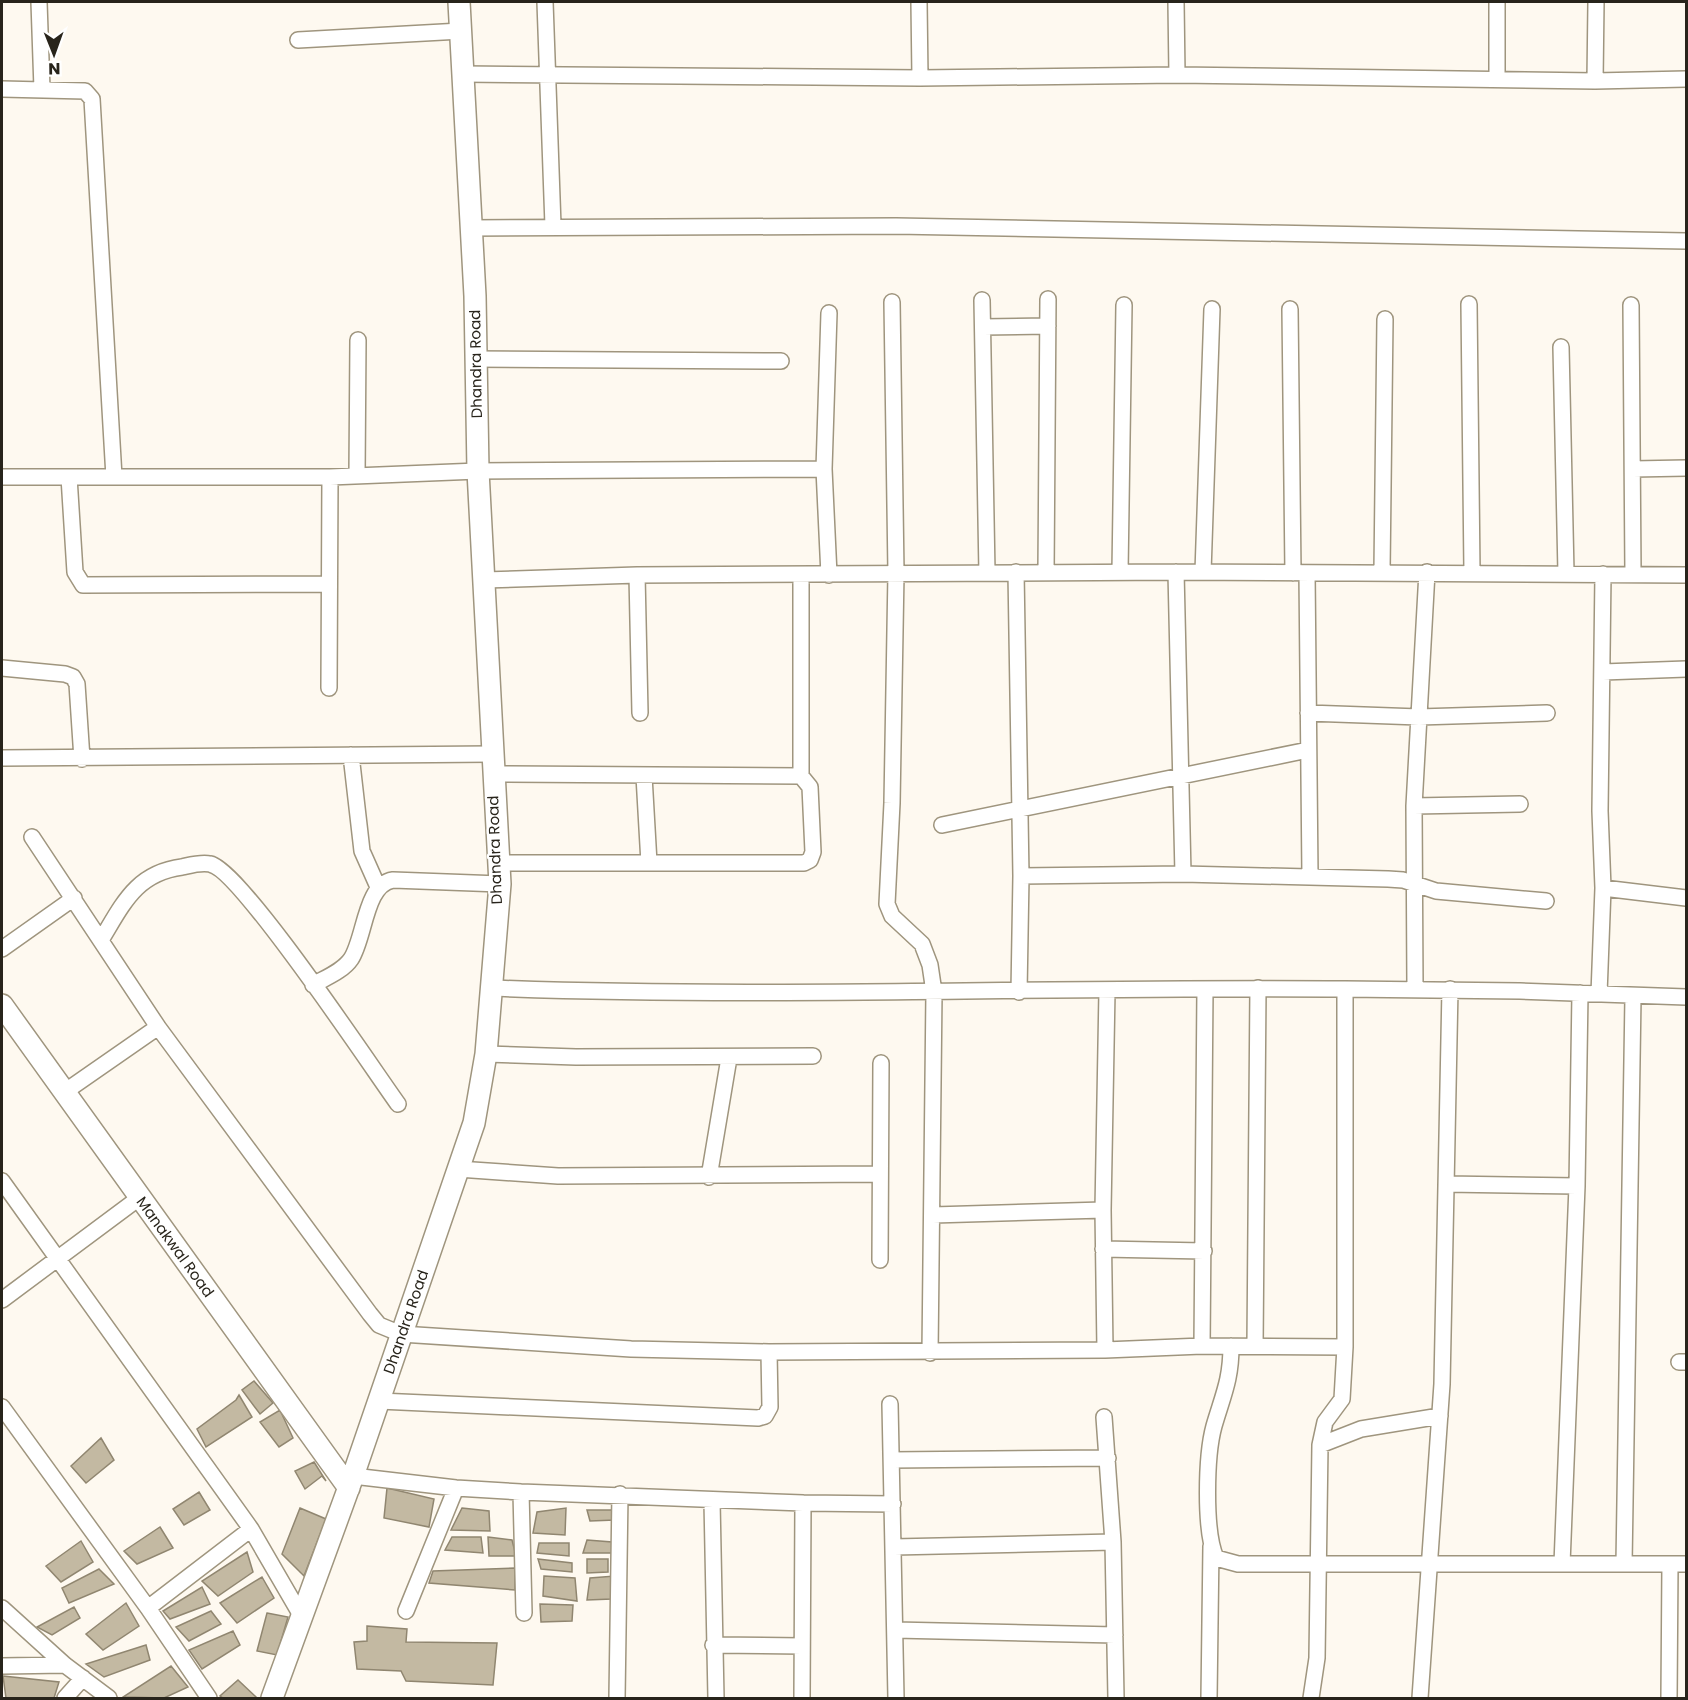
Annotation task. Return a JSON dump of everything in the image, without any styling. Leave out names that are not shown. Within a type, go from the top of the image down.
[{"type":"street","points":[[39,2],[42,88]]},
{"type":"street","name":"Dhandra Road","points":[[272,1698],[351,1482],[474,1122],[486,1054],[500,884],[478,471],[475,296],[459,2]]},
{"type":"street","points":[[544,2],[553,226]]},
{"type":"street","points":[[919,2],[920,78]]},
{"type":"street","points":[[1176,2],[1177,75]]},
{"type":"street","points":[[1497,2],[1497,79]]},
{"type":"street","points":[[1595,81],[1596,2]]},
{"type":"street","points":[[298,40],[461,32]]},
{"type":"street","points":[[463,74],[920,78],[1177,75],[1595,81],[1686,79]]},
{"type":"street","points":[[2,89],[42,88],[85,92],[92,99],[114,477]]},
{"type":"street","points":[[470,228],[896,226],[1686,241]]},
{"type":"street","points":[[1046,573],[1048,298]]},
{"type":"street","points":[[982,300],[987,573]]},
{"type":"street","points":[[892,302],[896,573],[892,803],[887,904],[892,916],[922,944],[930,965],[934,992],[930,1353]]},
{"type":"street","points":[[1469,304],[1472,572]]},
{"type":"street","points":[[1631,305],[1633,574]]},
{"type":"street","points":[[1120,572],[1124,306]]},
{"type":"street","points":[[1203,572],[1212,309]]},
{"type":"street","points":[[1290,309],[1308,713],[1310,876]]},
{"type":"street","points":[[829,313],[824,469],[829,575]]},
{"type":"street","points":[[1382,571],[1385,319]]},
{"type":"street","points":[[982,327],[1048,326]]},
{"type":"street","points":[[357,475],[358,340]]},
{"type":"street","points":[[1561,347],[1566,573]]},
{"type":"street","points":[[475,359],[782,361]]},
{"type":"street","points":[[1633,469],[1686,468]]},
{"type":"street","points":[[2,477],[330,477],[478,471],[824,469]]},
{"type":"street","points":[[69,477],[75,572],[83,585],[88,587],[329,584]]},
{"type":"street","points":[[329,688],[330,477]]},
{"type":"street","points":[[484,580],[637,575],[801,576],[1016,572],[1382,571],[1686,575]]},
{"type":"street","points":[[1016,572],[1018,810],[1021,876],[1019,992]]},
{"type":"street","points":[[1176,572],[1183,874]]},
{"type":"street","points":[[1415,989],[1414,806],[1427,572]]},
{"type":"street","points":[[1599,994],[1603,888],[1600,811],[1604,574]]},
{"type":"street","points":[[637,575],[640,713]]},
{"type":"street","points":[[498,862],[807,862],[813,852],[810,787],[801,776],[801,576]]},
{"type":"street","points":[[2,668],[65,674],[73,677],[77,684],[82,759]]},
{"type":"street","points":[[1602,672],[1686,669]]},
{"type":"street","points":[[1308,713],[1419,717],[1547,713]]},
{"type":"street","points":[[942,825],[1308,750]]},
{"type":"street","points":[[2,758],[351,755],[644,776],[801,776]]},
{"type":"street","points":[[313,985],[351,960],[378,887],[362,851],[351,755]]},
{"type":"street","points":[[644,776],[649,863]]},
{"type":"street","points":[[1414,806],[1520,804]]},
{"type":"street","points":[[32,837],[158,1027],[379,1325],[401,1334],[631,1349],[769,1352],[930,1353],[1202,1346],[1345,1347]]},
{"type":"street","points":[[101,940],[132,891],[146,879],[176,868],[209,864],[229,875],[264,916],[398,1104]]},
{"type":"street","points":[[1021,876],[1183,874],[1388,879],[1413,883],[1436,891],[1546,901]]},
{"type":"street","points":[[378,887],[393,880],[500,884]]},
{"type":"street","points":[[1603,888],[1686,898]]},
{"type":"street","points":[[2,950],[74,898]]},
{"type":"street","points":[[490,988],[575,991],[934,992],[1258,988],[1450,989],[1686,997]]},
{"type":"street","points":[[1255,1346],[1258,988]]},
{"type":"street","points":[[1202,1346],[1205,989]]},
{"type":"street","points":[[1311,1698],[1317,1658],[1320,1445],[1323,1428],[1343,1395],[1345,989]]},
{"type":"street","points":[[1420,1698],[1440,1416],[1450,989]]},
{"type":"street","points":[[1105,1350],[1103,1210],[1107,991]]},
{"type":"street","points":[[1562,1564],[1577,1186],[1580,993]]},
{"type":"street","points":[[1624,1564],[1633,997]]},
{"type":"street","name":"Manakwal Road","points":[[2,1005],[139,1198],[351,1482]]},
{"type":"street","points":[[63,1093],[158,1027]]},
{"type":"street","points":[[486,1054],[729,1058],[813,1056]]},
{"type":"street","points":[[709,1177],[729,1058]]},
{"type":"street","points":[[880,1260],[881,1063]]},
{"type":"street","points":[[458,1169],[558,1176],[709,1177],[880,1174]]},
{"type":"street","points":[[2,1181],[251,1529],[302,1617]]},
{"type":"street","points":[[1446,1184],[1577,1186]]},
{"type":"street","points":[[2,1300],[139,1198]]},
{"type":"street","points":[[933,1215],[1103,1210]]},
{"type":"street","points":[[1103,1250],[1204,1251]]},
{"type":"street","points":[[1209,1698],[1210,1448],[1214,1427],[1228,1385],[1231,1346]]},
{"type":"street","points":[[379,1401],[758,1418],[765,1416],[770,1407],[769,1352]]},
{"type":"street","points":[[890,1404],[897,1698]]},
{"type":"street","points":[[2,1407],[148,1608],[209,1698]]},
{"type":"street","points":[[1334,1410],[1351,1432]]},
{"type":"street","points":[[1320,1445],[1351,1432],[1440,1416]]},
{"type":"street","points":[[1104,1417],[1113,1542],[1116,1698]]},
{"type":"street","points":[[891,1460],[1108,1458]]},
{"type":"street","points":[[351,1482],[521,1492],[621,1494],[712,1501],[892,1504]]},
{"type":"street","points":[[406,1611],[456,1488]]},
{"type":"street","points":[[521,1492],[524,1613]]},
{"type":"street","points":[[617,1698],[621,1494]]},
{"type":"street","points":[[712,1501],[713,1645],[716,1698]]},
{"type":"street","points":[[802,1698],[803,1503]]},
{"type":"street","points":[[148,1608],[251,1529]]},
{"type":"street","points":[[894,1547],[1113,1542]]},
{"type":"street","points":[[1211,1546],[1216,1558],[1232,1563],[1686,1564]]},
{"type":"street","points":[[1669,1698],[1670,1564]]},
{"type":"street","points":[[2,1608],[65,1665],[109,1698]]},
{"type":"street","points":[[895,1630],[1115,1635]]},
{"type":"street","points":[[713,1645],[802,1646]]},
{"type":"street","points":[[2,1666],[65,1665]]},
{"type":"street","points":[[65,1698],[83,1678]]},
{"type":"building","points":[[254,1381],[273,1403],[260,1414],[242,1390]]},
{"type":"building","points":[[239,1395],[252,1417],[206,1447],[197,1429],[236,1400]]},
{"type":"building","points":[[280,1410],[293,1438],[279,1447],[260,1422]]},
{"type":"building","points":[[101,1438],[114,1460],[86,1483],[71,1466]]},
{"type":"building","points":[[314,1462],[326,1481],[322,1476],[305,1489],[295,1471]]},
{"type":"building","points":[[387,1488],[434,1499],[429,1527],[384,1518]]},
{"type":"building","points":[[199,1492],[210,1510],[184,1525],[173,1509]]},
{"type":"building","points":[[300,1508],[326,1519],[304,1576],[282,1554]]},
{"type":"building","points":[[462,1508],[489,1511],[490,1531],[451,1530]]},
{"type":"building","points":[[566,1508],[565,1535],[533,1533],[537,1512]]},
{"type":"building","points":[[587,1510],[616,1510],[615,1520],[590,1521]]},
{"type":"building","points":[[160,1527],[173,1548],[137,1564],[124,1551]]},
{"type":"building","points":[[452,1537],[481,1537],[483,1553],[445,1550]]},
{"type":"building","points":[[488,1537],[512,1540],[516,1556],[489,1556]]},
{"type":"building","points":[[587,1540],[612,1542],[612,1553],[583,1553]]},
{"type":"building","points":[[81,1541],[93,1562],[61,1582],[46,1566]]},
{"type":"building","points":[[539,1543],[569,1543],[569,1556],[537,1553]]},
{"type":"building","points":[[247,1552],[253,1572],[218,1596],[202,1581]]},
{"type":"building","points":[[538,1559],[572,1563],[572,1572],[541,1569]]},
{"type":"building","points":[[587,1559],[608,1559],[608,1572],[587,1573]]},
{"type":"building","points":[[515,1568],[515,1590],[429,1583],[433,1571]]},
{"type":"building","points":[[99,1569],[114,1584],[69,1603],[62,1588]]},
{"type":"building","points":[[544,1576],[575,1578],[577,1601],[543,1596]]},
{"type":"building","points":[[615,1576],[612,1599],[587,1600],[590,1578]]},
{"type":"building","points":[[262,1577],[274,1598],[237,1623],[220,1603]]},
{"type":"building","points":[[202,1587],[210,1604],[170,1619],[163,1611]]},
{"type":"building","points":[[126,1603],[139,1626],[103,1650],[86,1634]]},
{"type":"building","points":[[540,1604],[573,1605],[572,1621],[541,1622]]},
{"type":"building","points":[[74,1607],[80,1618],[52,1635],[37,1627]]},
{"type":"building","points":[[211,1611],[221,1624],[189,1641],[176,1627]]},
{"type":"building","points":[[267,1613],[288,1617],[277,1655],[257,1651]]},
{"type":"building","points":[[367,1626],[407,1629],[406,1642],[497,1643],[493,1685],[406,1681],[401,1671],[357,1669],[354,1642],[367,1641]]},
{"type":"building","points":[[233,1631],[240,1645],[202,1669],[189,1650]]},
{"type":"building","points":[[146,1645],[150,1660],[104,1677],[86,1664]]},
{"type":"building","points":[[171,1666],[188,1687],[164,1698],[123,1697]]},
{"type":"building","points":[[3,1676],[59,1682],[54,1698],[6,1698]]},
{"type":"building","points":[[238,1680],[257,1698],[223,1698],[220,1696]]}]
